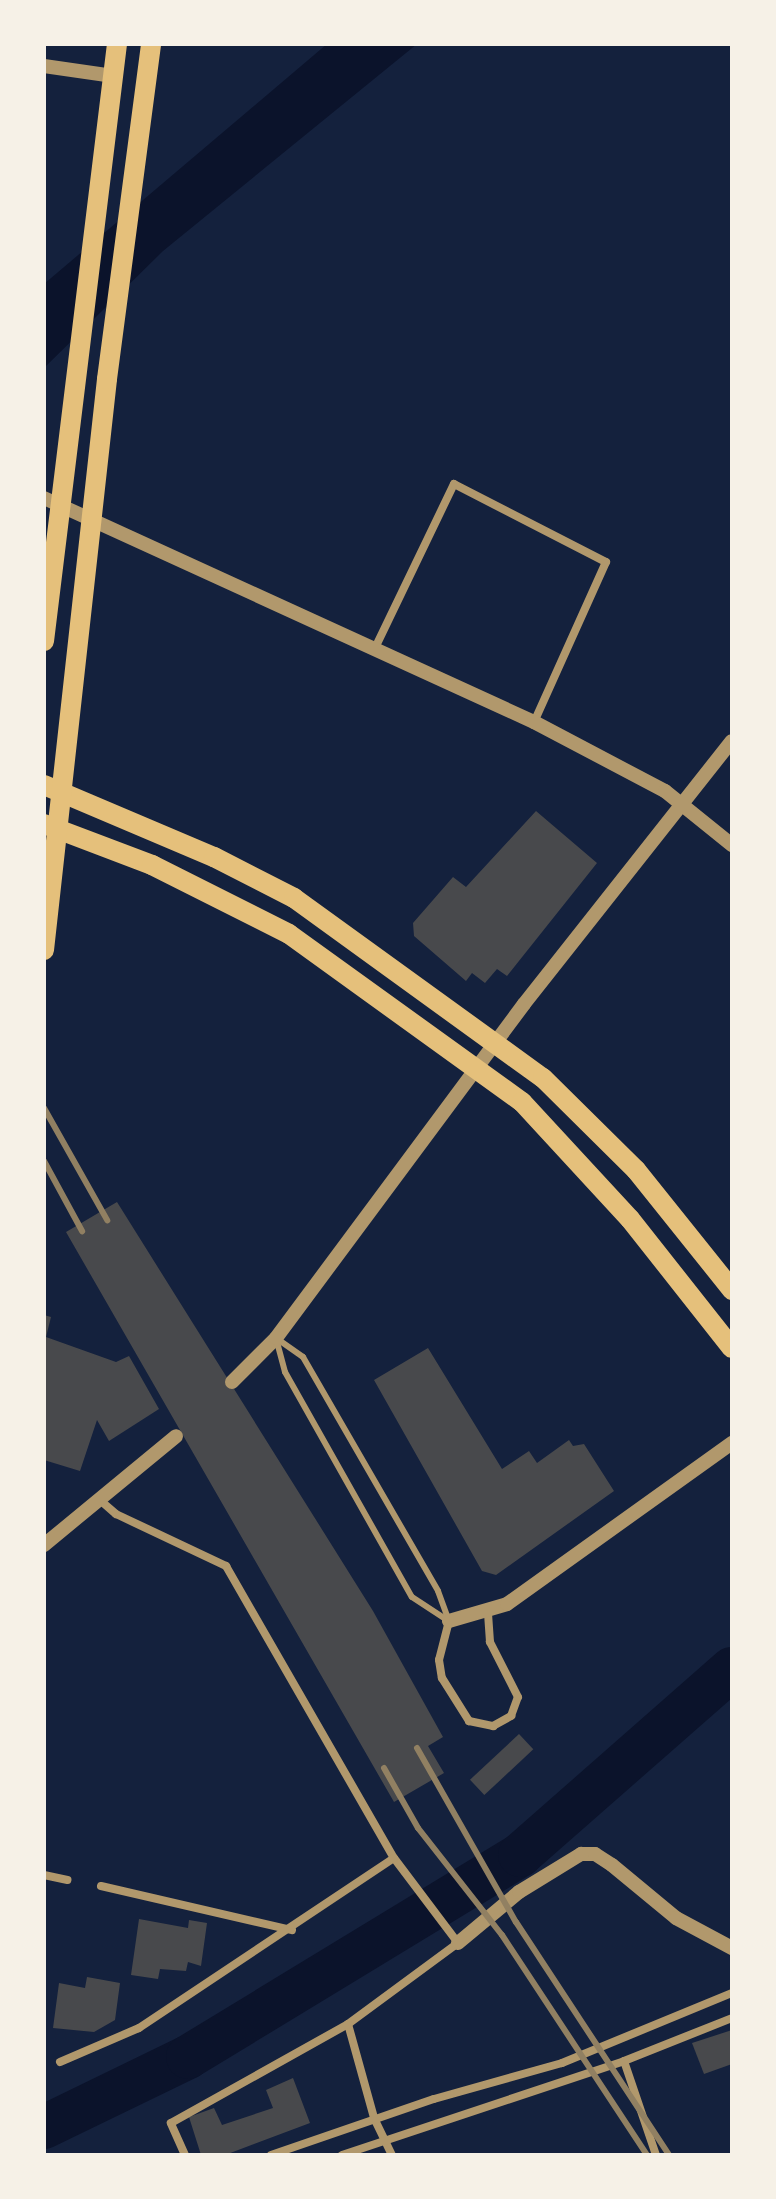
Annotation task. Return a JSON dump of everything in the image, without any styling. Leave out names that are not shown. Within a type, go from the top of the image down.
[{"type":"main road","points":[[44,641],[52,502],[77,361],[117,44]]},
{"type":"main road","points":[[44,950],[53,789],[93,518],[113,331],[151,44]]},
{"type":"main road","points":[[53,789],[214,857],[294,898],[543,1078],[636,1170],[732,1290]]},
{"type":"main road","points":[[51,827],[152,865],[289,934],[522,1102],[575,1154],[732,1348]]},
{"type":"street","points":[[44,66],[113,76]]},
{"type":"street","points":[[376,646],[454,484],[606,562],[534,722]]},
{"type":"street","points":[[52,502],[376,646],[534,722],[665,791],[732,845]]},
{"type":"street","points":[[232,1382],[276,1338],[475,1068],[732,741]]},
{"type":"street","points":[[44,1545],[176,1436]]},
{"type":"street","points":[[488,1612],[490,1642],[518,1697],[511,1716],[493,1726],[469,1721],[442,1678],[439,1660],[449,1621],[507,1604],[732,1443]]},
{"type":"street","points":[[101,1501],[116,1514],[226,1566],[394,1858],[458,1943]]},
{"type":"street","points":[[185,2155],[171,2123],[348,2024],[560,1863],[595,1854],[676,1918],[732,1948]]},
{"type":"street","points":[[60,2062],[139,2028],[292,1930],[394,1858]]},
{"type":"street","points":[[44,1875],[67,1880]]},
{"type":"street","points":[[101,1886],[292,1930]]},
{"type":"street","points":[[271,2155],[374,2118],[562,2063],[732,1993]]},
{"type":"street","points":[[342,2155],[624,2061],[732,2018]]},
{"type":"street","points":[[348,2024],[374,2118],[392,2155]]},
{"type":"street","points":[[624,2061],[656,2155]]},
{"type":"lane","points":[[276,1338],[303,1357],[438,1591],[449,1621]]},
{"type":"lane","points":[[276,1338],[285,1372],[412,1597],[430,1614],[449,1621]]},
{"type":"water","points":[[327,44],[417,44],[163,251],[44,368],[44,284]]},
{"type":"building","points":[[536,811],[597,863],[507,976],[497,969],[485,983],[472,973],[466,981],[414,936],[413,923],[453,877],[466,887]]},
{"type":"building","points":[[117,1202],[373,1611],[443,1737],[428,1746],[444,1773],[394,1802],[66,1232]]},
{"type":"building","points":[[44,1315],[51,1317],[46,1337],[116,1362],[129,1356],[159,1409],[109,1441],[97,1420],[80,1471],[44,1460]]},
{"type":"building","points":[[428,1348],[502,1469],[529,1451],[537,1463],[569,1440],[573,1446],[584,1444],[614,1491],[496,1575],[482,1571],[374,1380]]},
{"type":"building","points":[[519,1734],[533,1749],[484,1795],[470,1780]]},
{"type":"building","points":[[139,1919],[188,1928],[189,1920],[207,1923],[201,1966],[188,1962],[186,1971],[160,1969],[158,1979],[131,1975]]},
{"type":"building","points":[[87,1977],[120,1983],[115,2020],[94,2032],[53,2028],[59,1983],[85,1988]]},
{"type":"building","points":[[732,2030],[732,2064],[704,2074],[692,2043]]},
{"type":"building","points":[[293,2078],[310,2123],[225,2155],[201,2155],[189,2117],[214,2108],[222,2125],[273,2108],[266,2090]]},
{"type":"waterway","points":[[44,2127],[188,2057],[520,1855],[732,1669]]},
{"type":"railway","points":[[44,1108],[107,1220]]},
{"type":"railway","points":[[44,1161],[82,1231]]},
{"type":"railway","points":[[417,1748],[516,1922],[669,2155]]},
{"type":"railway","points":[[384,1768],[418,1828],[502,1935],[647,2155]]}]
